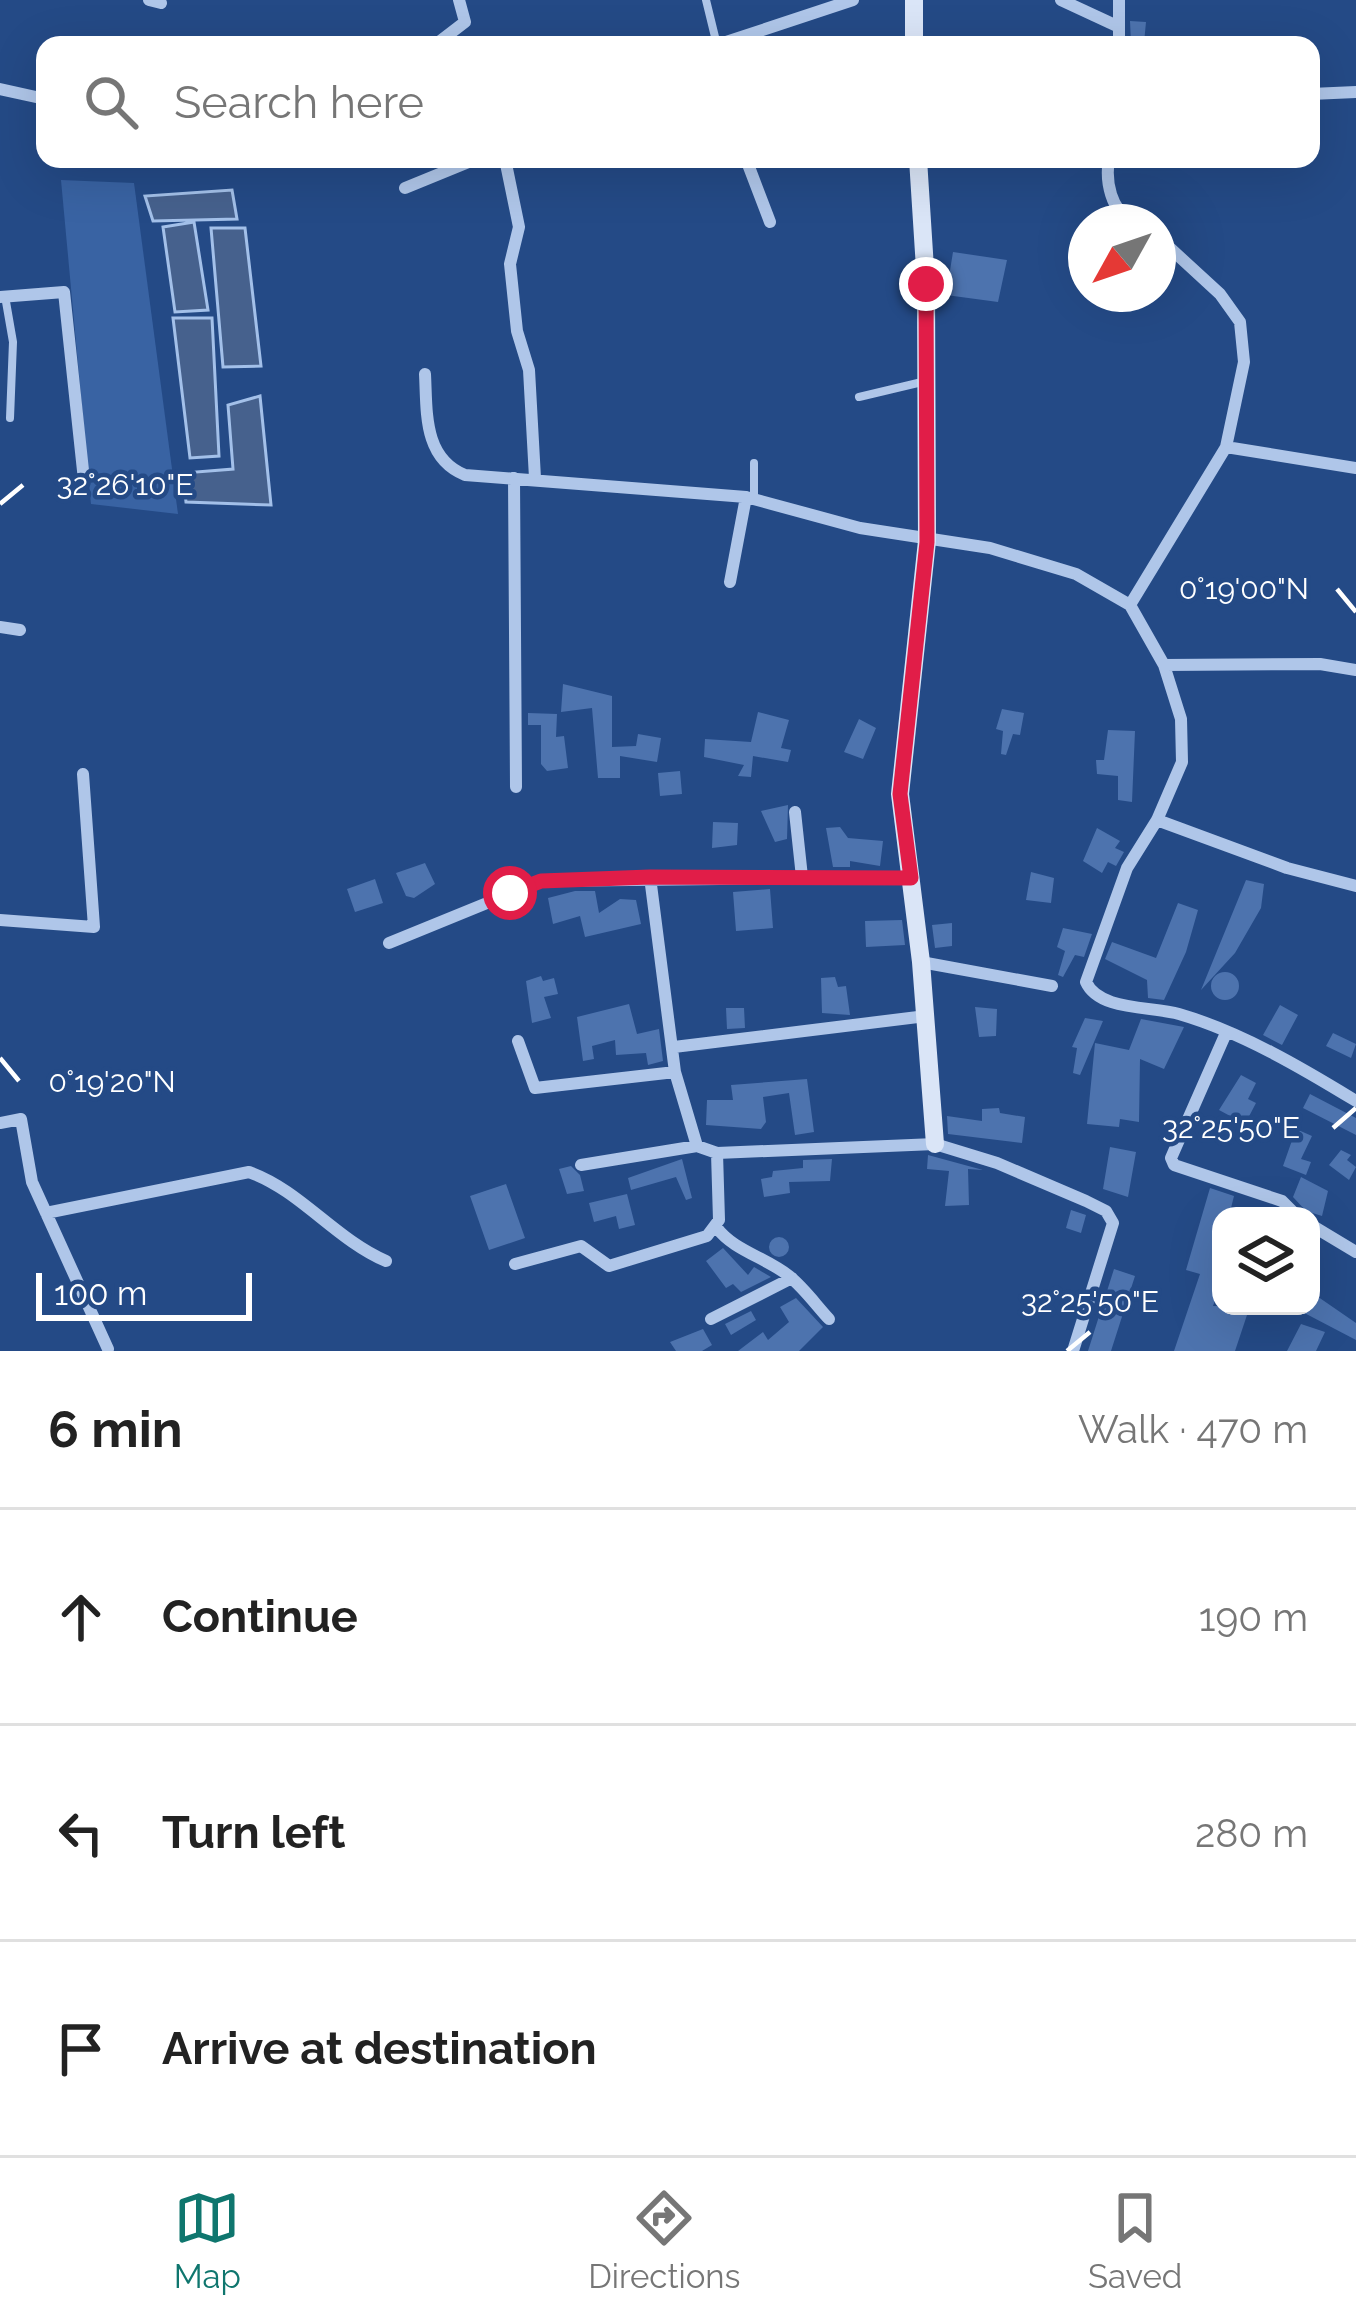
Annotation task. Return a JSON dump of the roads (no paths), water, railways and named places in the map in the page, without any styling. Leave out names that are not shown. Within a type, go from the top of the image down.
[{"type":"street","points":[[446,36],[464,22],[459,0]]},
{"type":"street","points":[[745,36],[853,0]]},
{"type":"street","points":[[914,0],[914,36]]},
{"type":"street","points":[[1061,0],[1118,26]]},
{"type":"street","points":[[1119,36],[1120,0]]},
{"type":"street","points":[[0,89],[36,97]]},
{"type":"street","points":[[1320,94],[1356,92]]},
{"type":"street","points":[[405,188],[454,168]]},
{"type":"street","points":[[507,168],[519,227],[510,264],[517,331],[529,370],[535,478]]},
{"type":"street","points":[[749,168],[770,222]]},
{"type":"street","points":[[918,168],[927,380],[927,542],[900,794],[921,962],[935,1144]]},
{"type":"street","points":[[1108,168],[1116,204]]},
{"type":"street","points":[[1130,605],[1226,447],[1244,362],[1240,322],[1220,294],[1176,254]]},
{"type":"street","points":[[2,297],[64,292],[84,480]]},
{"type":"street","points":[[424,374],[428,435],[442,460],[465,475],[750,498],[927,542],[990,548],[1076,574],[1130,605],[1164,665],[1184,740],[1182,762],[1157,820],[1127,868],[1085,982],[1104,999],[1180,1014],[1226,1033],[1356,1101]]},
{"type":"street","points":[[1226,447],[1356,468]]},
{"type":"street","points":[[514,478],[516,787]]},
{"type":"street","points":[[730,582],[750,498]]},
{"type":"street","points":[[0,626],[20,630]]},
{"type":"street","points":[[1164,665],[1320,664],[1356,670]]},
{"type":"street","points":[[0,920],[94,927],[83,774]]},
{"type":"street","points":[[795,812],[802,877]]},
{"type":"street","points":[[1157,820],[1287,868],[1356,886]]},
{"type":"street","points":[[650,877],[675,1072],[697,1146]]},
{"type":"street","points":[[389,943],[435,929],[541,881],[911,878]]},
{"type":"street","points":[[921,962],[1052,986]]},
{"type":"street","points":[[674,1047],[926,1016]]},
{"type":"street","points":[[1226,1033],[1171,1158],[1174,1165],[1288,1207]]},
{"type":"street","points":[[518,1041],[535,1088],[675,1072]]},
{"type":"street","points":[[0,1123],[21,1119],[32,1182],[109,1349]]},
{"type":"street","points":[[581,1165],[697,1146],[717,1153],[935,1144],[997,1162],[1106,1211],[1113,1223],[1073,1351]]},
{"type":"street","points":[[717,1153],[717,1228],[726,1240],[755,1251],[792,1278],[829,1319]]},
{"type":"street","points":[[46,1214],[249,1172],[269,1180],[351,1246],[386,1261]]},
{"type":"street","points":[[515,1264],[581,1246],[609,1266],[717,1228]]},
{"type":"street","points":[[1320,1230],[1356,1252]]},
{"type":"street","points":[[711,1319],[792,1278]]},
{"type":"lane","points":[[706,0],[718,36]]},
{"type":"lane","points":[[2,297],[13,342],[10,418]]},
{"type":"lane","points":[[859,397],[927,380]]},
{"type":"lane","points":[[750,498],[754,463]]}]
